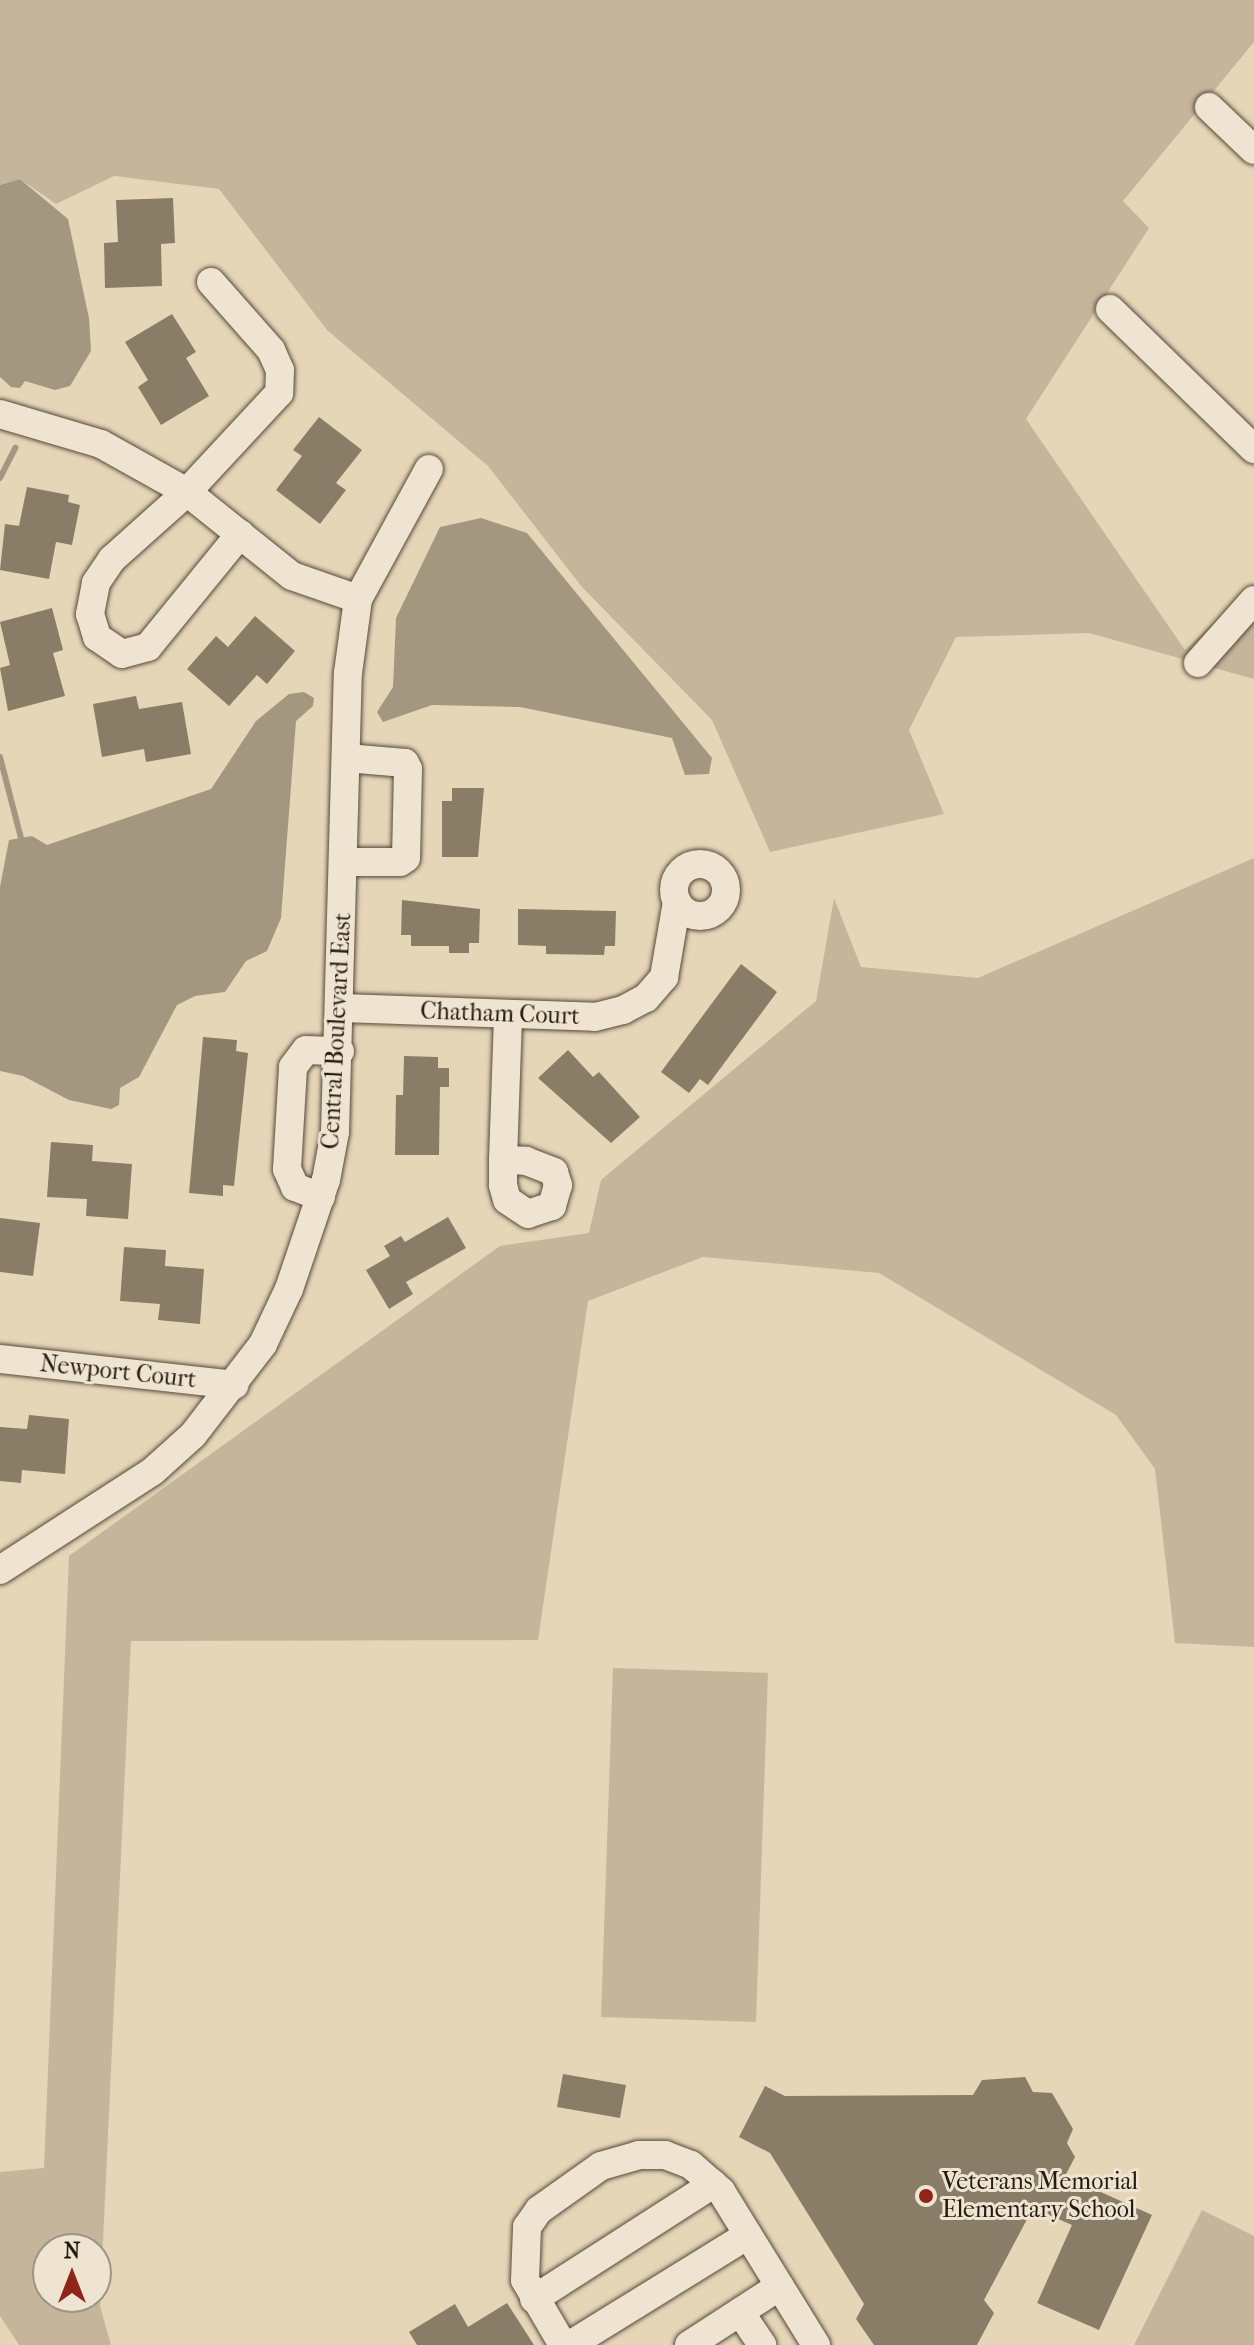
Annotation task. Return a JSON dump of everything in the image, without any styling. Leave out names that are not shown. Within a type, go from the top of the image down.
[{"type":"street","points":[[1209,107],[1254,150]]},
{"type":"street","points":[[211,282],[271,350],[280,370],[279,393],[187,492],[112,559],[96,583],[90,614],[97,637],[109,649],[122,654],[148,647],[240,534]]},
{"type":"street","points":[[1110,309],[1254,449]]},
{"type":"street","points":[[0,414],[101,444],[187,492],[292,576],[358,599]]},
{"type":"street","name":"Central Boulevard East","points":[[0,1570],[153,1471],[193,1435],[235,1385],[263,1344],[289,1289],[321,1197],[335,1132],[342,1008],[348,673],[358,599],[429,469]]},
{"type":"street","points":[[1198,663],[1254,600]]},
{"type":"street","points":[[344,862],[400,862],[406,858],[408,769],[405,763],[346,758]]},
{"type":"street","name":"Chatham Court","points":[[342,1008],[595,1017],[646,998],[664,977],[677,902]]},
{"type":"street","points":[[503,1160],[508,1016]]},
{"type":"street","points":[[321,1197],[295,1187],[287,1169],[293,1067],[306,1050],[340,1051]]},
{"type":"street","name":"Newport Court","points":[[0,1359],[235,1385]]},
{"type":"street","points":[[563,2345],[525,2280],[527,2227],[539,2210],[601,2166],[639,2155],[665,2155],[691,2165],[713,2184],[816,2345]]},
{"type":"street","points":[[534,2299],[713,2184]]},
{"type":"street","points":[[570,2345],[748,2235]]},
{"type":"street","points":[[694,2344],[780,2286]]},
{"type":"street","points":[[740,2312],[762,2345]]},
{"type":"shaded area","points":[[0,0],[1254,0],[1254,42],[1123,201],[1149,228],[1026,419],[1185,650],[1254,584],[1254,679],[1089,633],[956,637],[909,730],[944,814],[770,852],[712,720],[582,587],[488,466],[327,330],[219,189],[114,176],[56,204],[20,179],[0,185]]},
{"type":"shaded area","points":[[20,179],[68,219],[89,318],[91,351],[70,386],[55,390],[25,381],[20,388],[11,387],[0,377],[0,185]]},
{"type":"shaded area","points":[[481,518],[527,533],[712,758],[709,774],[685,775],[672,738],[520,707],[432,705],[383,722],[377,712],[393,687],[396,618],[440,527]]},
{"type":"shaded area","points":[[304,692],[314,698],[313,706],[296,721],[281,918],[267,951],[246,961],[225,992],[195,996],[177,1005],[139,1077],[120,1088],[119,1105],[111,1109],[69,1100],[23,1076],[0,1071],[0,887],[9,840],[32,836],[47,845],[211,789],[256,721],[289,694]]},
{"type":"shaded area","points":[[1254,858],[1254,1647],[1175,1643],[1155,1469],[1116,1415],[879,1273],[703,1257],[588,1301],[538,1640],[131,1641],[103,2233],[32,2233],[32,2313],[102,2313],[111,2345],[19,2345],[0,2316],[0,2172],[44,2168],[69,1556],[500,1246],[589,1233],[601,1180],[816,1001],[834,898],[861,967],[978,978]]},
{"type":"shaded area","points":[[613,1668],[768,1673],[756,2022],[601,2017]]},
{"type":"shaded area","points":[[1202,2210],[1254,2236],[1254,2345],[1134,2345]]},
{"type":"building","points":[[173,198],[175,243],[161,244],[162,286],[105,288],[104,243],[118,242],[116,200]]},
{"type":"building","points":[[172,314],[196,352],[186,358],[209,396],[161,425],[138,387],[148,380],[125,342]]},
{"type":"building","points":[[319,417],[362,450],[336,483],[346,490],[320,524],[276,490],[302,456],[293,450]]},
{"type":"building","points":[[27,487],[69,495],[68,502],[80,505],[72,545],[56,542],[49,579],[0,570],[5,524],[19,526]]},
{"type":"building","points":[[52,608],[63,650],[53,653],[65,696],[8,711],[0,668],[10,665],[0,622]]},
{"type":"building","points":[[255,616],[295,651],[267,684],[257,675],[229,706],[187,669],[216,636],[228,647]]},
{"type":"building","points":[[136,696],[139,709],[182,702],[191,754],[146,762],[144,749],[102,757],[93,704]]},
{"type":"building","points":[[452,788],[484,788],[478,857],[442,857],[442,801],[452,801]]},
{"type":"building","points":[[402,900],[480,909],[479,943],[469,943],[469,953],[449,953],[449,946],[411,946],[411,935],[401,935]]},
{"type":"building","points":[[518,909],[616,911],[615,946],[605,946],[604,955],[546,954],[546,946],[518,945]]},
{"type":"building","points":[[741,964],[777,992],[708,1085],[700,1079],[689,1093],[661,1072]]},
{"type":"building","points":[[203,1037],[237,1040],[236,1051],[248,1053],[234,1186],[223,1185],[223,1196],[189,1193]]},
{"type":"building","points":[[568,1050],[593,1077],[599,1072],[640,1117],[611,1143],[538,1078]]},
{"type":"building","points":[[404,1056],[438,1057],[438,1068],[449,1068],[449,1087],[440,1087],[439,1155],[395,1155],[396,1095],[403,1095]]},
{"type":"building","points":[[51,1142],[93,1145],[92,1161],[132,1164],[128,1219],[86,1216],[87,1199],[47,1197]]},
{"type":"building","points":[[448,1217],[466,1248],[406,1282],[413,1294],[389,1309],[366,1270],[390,1256],[384,1246],[401,1236],[405,1242]]},
{"type":"building","points":[[0,1218],[40,1223],[33,1276],[0,1272]]},
{"type":"building","points":[[124,1247],[166,1250],[165,1266],[204,1269],[200,1324],[158,1320],[160,1304],[120,1301]]},
{"type":"building","points":[[29,1415],[69,1419],[65,1474],[22,1470],[21,1483],[0,1481],[0,1427],[27,1429]]},
{"type":"building","points":[[563,2074],[626,2085],[620,2118],[557,2107]]},
{"type":"building","points":[[1025,2077],[1033,2092],[1052,2093],[1073,2129],[1067,2143],[1075,2157],[1065,2176],[1152,2215],[1099,2330],[1037,2303],[1072,2225],[1033,2208],[984,2300],[994,2313],[977,2345],[874,2345],[856,2319],[864,2304],[770,2153],[739,2137],[765,2086],[785,2096],[973,2095],[982,2080]]},
{"type":"building","points":[[507,2303],[534,2345],[417,2345],[409,2332],[455,2304],[468,2327]]},
{"type":"waterway","points":[[0,478],[15,448]]},
{"type":"waterway","points":[[0,757],[21,838]]},
{"type":"place","name":"Veterans Memorial Elementary School","points":[[926,2196]]}]
